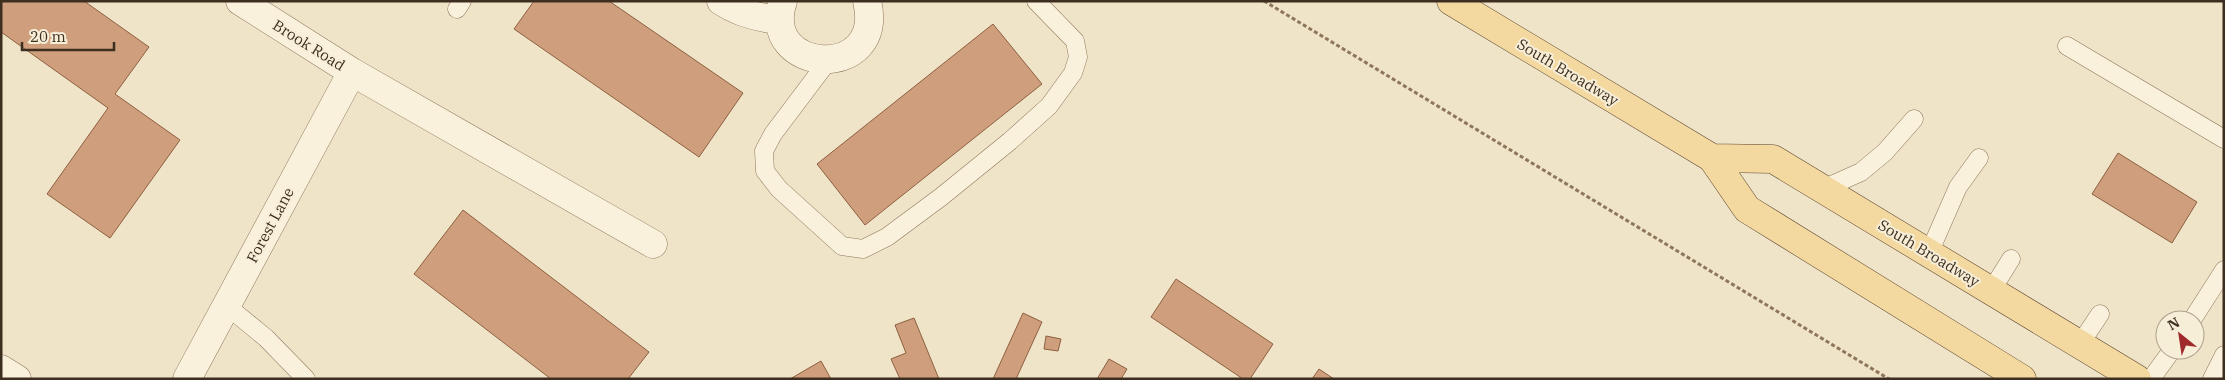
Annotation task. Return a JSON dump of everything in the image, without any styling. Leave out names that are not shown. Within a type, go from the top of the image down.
[{"type":"main road","name":"South Broadway","points":[[1451,1],[1712,158],[1747,209],[2022,379]]},
{"type":"main road","name":"South Broadway","points":[[1712,158],[1773,159],[2137,379]]},
{"type":"street","name":"Brook Road","points":[[240,1],[352,72],[653,244]]},
{"type":"street","points":[[720,1],[733,9],[749,15],[781,11],[783,33],[790,44],[800,54],[814,59],[828,60],[842,57],[854,50],[863,39],[869,26],[870,12],[867,1]]},
{"type":"street","name":"Forest Lane","points":[[188,379],[352,72]]},
{"type":"street","points":[[1,369],[18,379]]},
{"type":"lane","points":[[828,60],[773,134],[764,152],[765,171],[778,189],[842,246],[864,249],[887,237],[941,197],[1010,141],[1049,106],[1074,73],[1078,57],[1075,40],[1036,1]]},
{"type":"lane","points":[[2066,46],[2224,140]]},
{"type":"lane","points":[[1823,189],[1860,172],[1885,152],[1914,119]]},
{"type":"lane","points":[[1929,253],[1958,187],[1978,158]]},
{"type":"lane","points":[[1991,291],[2011,259]]},
{"type":"lane","points":[[2198,310],[2224,270]]},
{"type":"lane","points":[[227,306],[266,338],[306,379]]},
{"type":"lane","points":[[2080,344],[2100,314]]},
{"type":"lane","points":[[2212,379],[2224,355]]},
{"type":"lane","points":[[2151,379],[2165,360]]},
{"type":"path","points":[[1264,1],[1889,379]]},
{"type":"building","points":[[1,1],[84,1],[149,47],[115,94],[180,140],[110,238],[47,194],[108,108],[1,32]]},
{"type":"building","points":[[534,1],[609,1],[743,93],[699,157],[514,29]]},
{"type":"building","points":[[993,24],[1042,84],[865,225],[817,164]]},
{"type":"building","points":[[2118,153],[2197,202],[2172,243],[2092,194]]},
{"type":"building","points":[[463,210],[649,352],[628,379],[551,379],[414,274]]},
{"type":"building","points":[[1176,279],[1273,344],[1250,379],[1243,379],[1151,317]]},
{"type":"building","points":[[1023,313],[1042,322],[1016,379],[993,379]]},
{"type":"building","points":[[914,318],[939,379],[900,379],[891,359],[906,353],[895,325]]},
{"type":"building","points":[[1046,336],[1061,339],[1058,351],[1044,349]]},
{"type":"building","points":[[1109,359],[1127,369],[1121,379],[1097,379]]},
{"type":"building","points":[[821,361],[831,379],[790,379]]},
{"type":"building","points":[[1319,369],[1334,379],[1312,379]]}]
